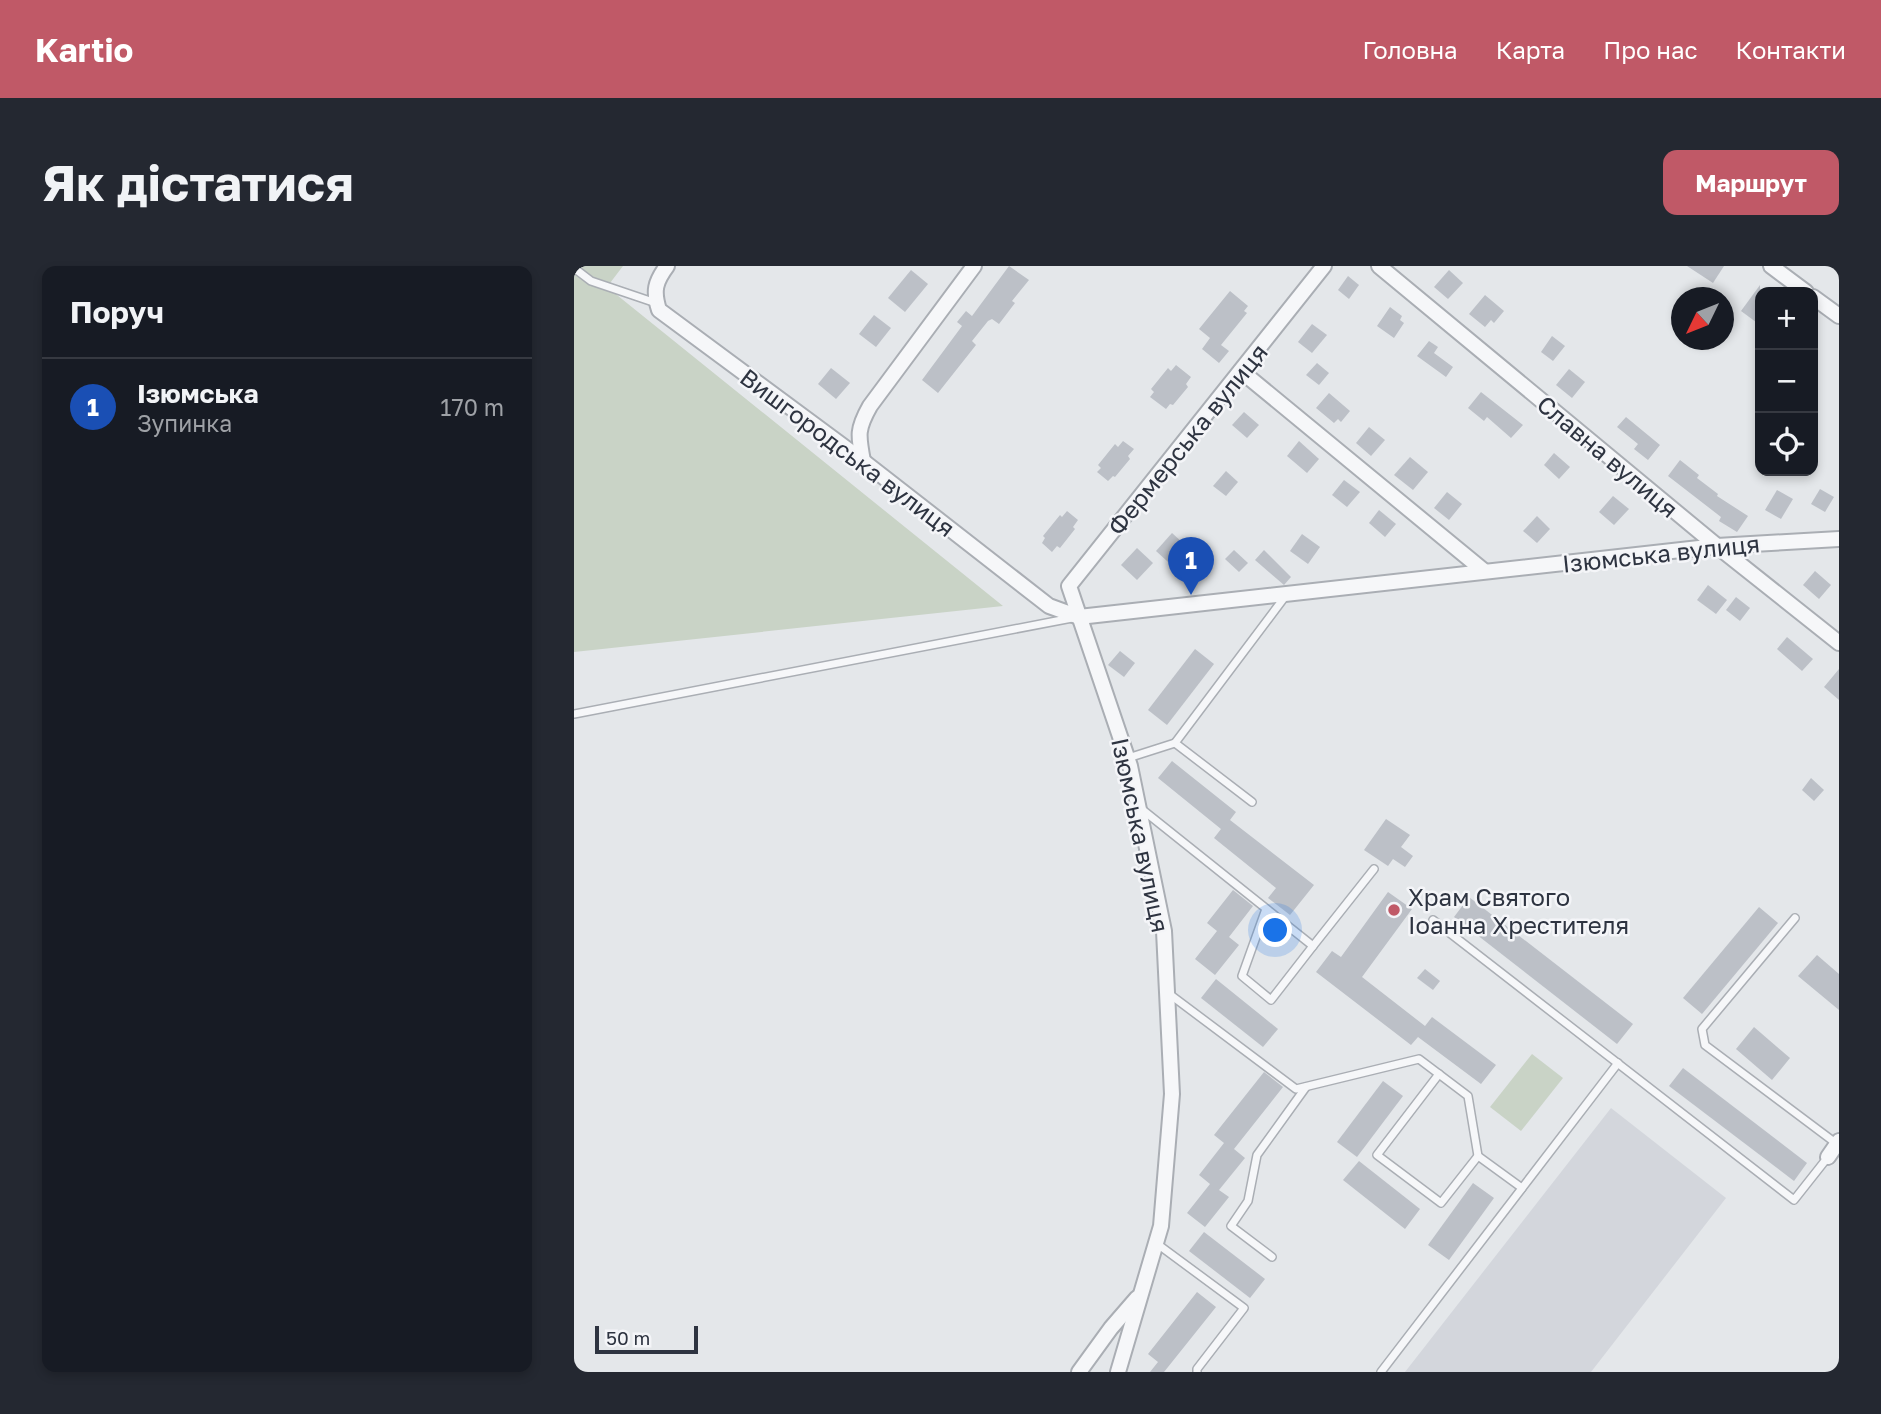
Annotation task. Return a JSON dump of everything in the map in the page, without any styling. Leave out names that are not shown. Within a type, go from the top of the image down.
[{"type":"street","points":[[657,304],[655,282],[667,266]]},
{"type":"street","points":[[863,461],[858,435],[860,424],[881,388],[974,266]]},
{"type":"street","name":"Фермерська вулиця","points":[[1079,617],[1069,586],[1324,266]]},
{"type":"street","name":"Славна вулиця","points":[[1379,266],[1717,546],[1839,643]]},
{"type":"street","points":[[1771,266],[1800,287]]},
{"type":"street","points":[[1818,301],[1839,316]]},
{"type":"street","name":"Вишгородська вулиця","points":[[657,304],[659,310],[863,461],[1049,606],[1079,617]]},
{"type":"street","points":[[1241,371],[1484,571]]},
{"type":"street","name":"Ізюмська вулиця","points":[[1118,1372],[1161,1226],[1172,1094],[1164,931],[1128,758],[1079,617],[1717,546],[1839,539]]},
{"type":"street","points":[[1828,1157],[1838,1142]]},
{"type":"street","name":"Ізюмська вулиця","points":[[1079,1372],[1111,1328],[1140,1295]]},
{"type":"lane","points":[[574,268],[591,281],[657,304]]},
{"type":"lane","points":[[1128,758],[1175,743],[1287,594]]},
{"type":"lane","points":[[574,714],[1079,617]]},
{"type":"lane","points":[[1175,743],[1252,802]]},
{"type":"lane","points":[[1139,807],[1312,946]]},
{"type":"lane","points":[[1266,909],[1242,976],[1271,1000],[1374,869]]},
{"type":"lane","points":[[1795,918],[1702,1029],[1705,1045],[1838,1142]]},
{"type":"lane","points":[[1433,920],[1794,1200],[1828,1157]]},
{"type":"lane","points":[[1167,993],[1296,1089],[1419,1059],[1468,1096],[1478,1156],[1522,1188]]},
{"type":"lane","points":[[1381,1372],[1618,1063]]},
{"type":"lane","points":[[1439,1074],[1377,1156],[1441,1203],[1478,1156]]},
{"type":"lane","points":[[1272,1257],[1231,1226],[1248,1201],[1257,1155],[1307,1086]]},
{"type":"lane","points":[[1156,1242],[1244,1308],[1197,1372]]},
{"type":"shaded area","points":[[574,266],[623,266],[607,287],[1003,606],[574,652]]},
{"type":"shaded area","points":[[1532,1054],[1563,1078],[1521,1131],[1490,1107]]},
{"type":"shaded area","points":[[1611,1108],[1726,1198],[1591,1372],[1405,1372]]},
{"type":"building","points":[[1009,266],[1029,280],[1012,301],[1015,303],[999,324],[992,319],[988,321],[972,341],[976,345],[938,393],[922,380],[962,326],[957,322],[966,311],[972,316]]},
{"type":"building","points":[[1687,266],[1724,266],[1713,283]]},
{"type":"building","points":[[911,270],[928,284],[905,312],[888,298]]},
{"type":"building","points":[[1449,270],[1463,283],[1448,299],[1434,287]]},
{"type":"building","points":[[1348,276],[1359,285],[1349,299],[1338,290]]},
{"type":"building","points":[[1230,291],[1248,306],[1244,311],[1247,313],[1221,345],[1229,351],[1219,363],[1202,349],[1210,338],[1199,329]]},
{"type":"building","points":[[1755,292],[1755,321],[1741,311]]},
{"type":"building","points":[[1485,295],[1504,311],[1494,323],[1491,320],[1485,327],[1469,314]]},
{"type":"building","points":[[1390,307],[1402,316],[1400,320],[1404,323],[1394,338],[1377,326]]},
{"type":"building","points":[[874,315],[891,328],[876,347],[859,334]]},
{"type":"building","points":[[1312,324],[1327,335],[1312,353],[1298,342]]},
{"type":"building","points":[[1552,336],[1565,346],[1553,361],[1541,352]]},
{"type":"building","points":[[1429,341],[1438,347],[1434,353],[1453,367],[1446,377],[1417,356]]},
{"type":"building","points":[[1317,363],[1329,373],[1319,385],[1306,375]]},
{"type":"building","points":[[1176,365],[1191,377],[1186,384],[1188,387],[1173,405],[1170,404],[1166,409],[1150,397],[1154,392],[1151,389],[1168,368],[1171,371]]},
{"type":"building","points":[[831,368],[850,383],[836,399],[818,384]]},
{"type":"building","points":[[1569,369],[1585,382],[1572,398],[1556,385]]},
{"type":"building","points":[[1481,392],[1523,425],[1511,438],[1487,417],[1484,421],[1468,408]]},
{"type":"building","points":[[1329,393],[1350,411],[1341,422],[1338,419],[1334,423],[1316,408]]},
{"type":"building","points":[[1244,412],[1259,425],[1247,438],[1232,425]]},
{"type":"building","points":[[1626,417],[1660,445],[1648,460],[1634,449],[1638,444],[1617,427]]},
{"type":"building","points":[[1369,427],[1385,440],[1371,456],[1356,443]]},
{"type":"building","points":[[1123,441],[1134,449],[1128,456],[1130,459],[1115,477],[1108,481],[1097,472],[1101,468],[1098,465],[1115,444],[1118,447]]},
{"type":"building","points":[[1299,441],[1319,459],[1307,473],[1287,456]]},
{"type":"building","points":[[1554,453],[1570,467],[1559,479],[1544,465]]},
{"type":"building","points":[[1410,457],[1428,472],[1413,490],[1394,475]]},
{"type":"building","points":[[1680,460],[1699,475],[1697,478],[1718,494],[1717,496],[1748,516],[1737,532],[1719,521],[1721,517],[1668,476]]},
{"type":"building","points":[[1226,471],[1238,482],[1226,496],[1213,486]]},
{"type":"building","points":[[1344,480],[1360,492],[1347,507],[1332,495]]},
{"type":"building","points":[[1820,489],[1834,497],[1825,512],[1811,504]]},
{"type":"building","points":[[1777,490],[1793,499],[1781,519],[1765,510]]},
{"type":"building","points":[[1447,492],[1462,504],[1449,520],[1434,508]]},
{"type":"building","points":[[1613,496],[1629,509],[1614,525],[1599,512]]},
{"type":"building","points":[[1379,510],[1396,524],[1385,537],[1369,523]]},
{"type":"building","points":[[1067,511],[1078,520],[1073,527],[1075,529],[1060,548],[1057,546],[1052,552],[1042,543],[1045,538],[1043,536],[1060,515],[1062,517]]},
{"type":"building","points":[[1537,516],[1550,529],[1537,543],[1523,531]]},
{"type":"building","points":[[1172,533],[1194,553],[1178,571],[1156,551]]},
{"type":"building","points":[[1302,534],[1320,547],[1308,564],[1290,551]]},
{"type":"building","points":[[1137,548],[1153,563],[1137,580],[1121,565]]},
{"type":"building","points":[[1234,550],[1248,563],[1239,572],[1225,559]]},
{"type":"building","points":[[1264,550],[1291,577],[1284,585],[1255,560]]},
{"type":"building","points":[[1815,571],[1831,585],[1819,599],[1803,585]]},
{"type":"building","points":[[1708,585],[1727,600],[1716,614],[1697,600]]},
{"type":"building","points":[[1736,597],[1750,608],[1740,621],[1726,610]]},
{"type":"building","points":[[1787,637],[1813,659],[1802,671],[1777,649]]},
{"type":"building","points":[[1195,649],[1214,664],[1167,725],[1148,710]]},
{"type":"building","points":[[1120,651],[1135,663],[1124,677],[1108,665]]},
{"type":"building","points":[[1839,669],[1839,700],[1824,687]]},
{"type":"building","points":[[1172,761],[1236,812],[1230,820],[1314,885],[1290,915],[1268,898],[1276,888],[1214,838],[1221,829],[1158,778]]},
{"type":"building","points":[[1811,778],[1824,790],[1814,801],[1802,790]]},
{"type":"building","points":[[1386,819],[1410,835],[1401,847],[1413,856],[1405,867],[1393,859],[1388,866],[1364,850]]},
{"type":"building","points":[[1233,890],[1253,906],[1229,937],[1239,945],[1215,975],[1195,959],[1217,931],[1207,923]]},
{"type":"building","points":[[1388,892],[1412,909],[1362,977],[1425,1026],[1432,1017],[1496,1065],[1481,1084],[1418,1037],[1411,1045],[1316,972],[1332,951],[1341,957]]},
{"type":"building","points":[[1469,897],[1633,1024],[1617,1044],[1454,917]]},
{"type":"building","points":[[1759,907],[1778,923],[1702,1014],[1683,998]]},
{"type":"building","points":[[1817,955],[1839,974],[1839,1010],[1798,976]]},
{"type":"building","points":[[1425,969],[1440,981],[1433,990],[1417,978]]},
{"type":"building","points":[[1216,979],[1278,1029],[1263,1047],[1201,998]]},
{"type":"building","points":[[1754,1027],[1790,1058],[1772,1080],[1736,1049]]},
{"type":"building","points":[[1683,1068],[1807,1163],[1794,1181],[1669,1086]]},
{"type":"building","points":[[1264,1072],[1283,1087],[1234,1149],[1245,1158],[1219,1190],[1229,1197],[1205,1227],[1187,1213],[1210,1184],[1199,1175],[1224,1143],[1214,1135]]},
{"type":"building","points":[[1383,1081],[1403,1096],[1357,1157],[1337,1142]]},
{"type":"building","points":[[1359,1161],[1420,1209],[1405,1229],[1343,1180]]},
{"type":"building","points":[[1473,1183],[1494,1198],[1449,1260],[1428,1245]]},
{"type":"building","points":[[1204,1232],[1265,1279],[1250,1298],[1189,1251]]},
{"type":"building","points":[[1197,1292],[1216,1307],[1164,1372],[1150,1372],[1158,1362],[1148,1354]]},
{"type":"place","name":"Ізюмська","points":[[1191,595]]},
{"type":"place","name":"Храм Святого Іоанна Хрестителя","points":[[1394,910]]}]
